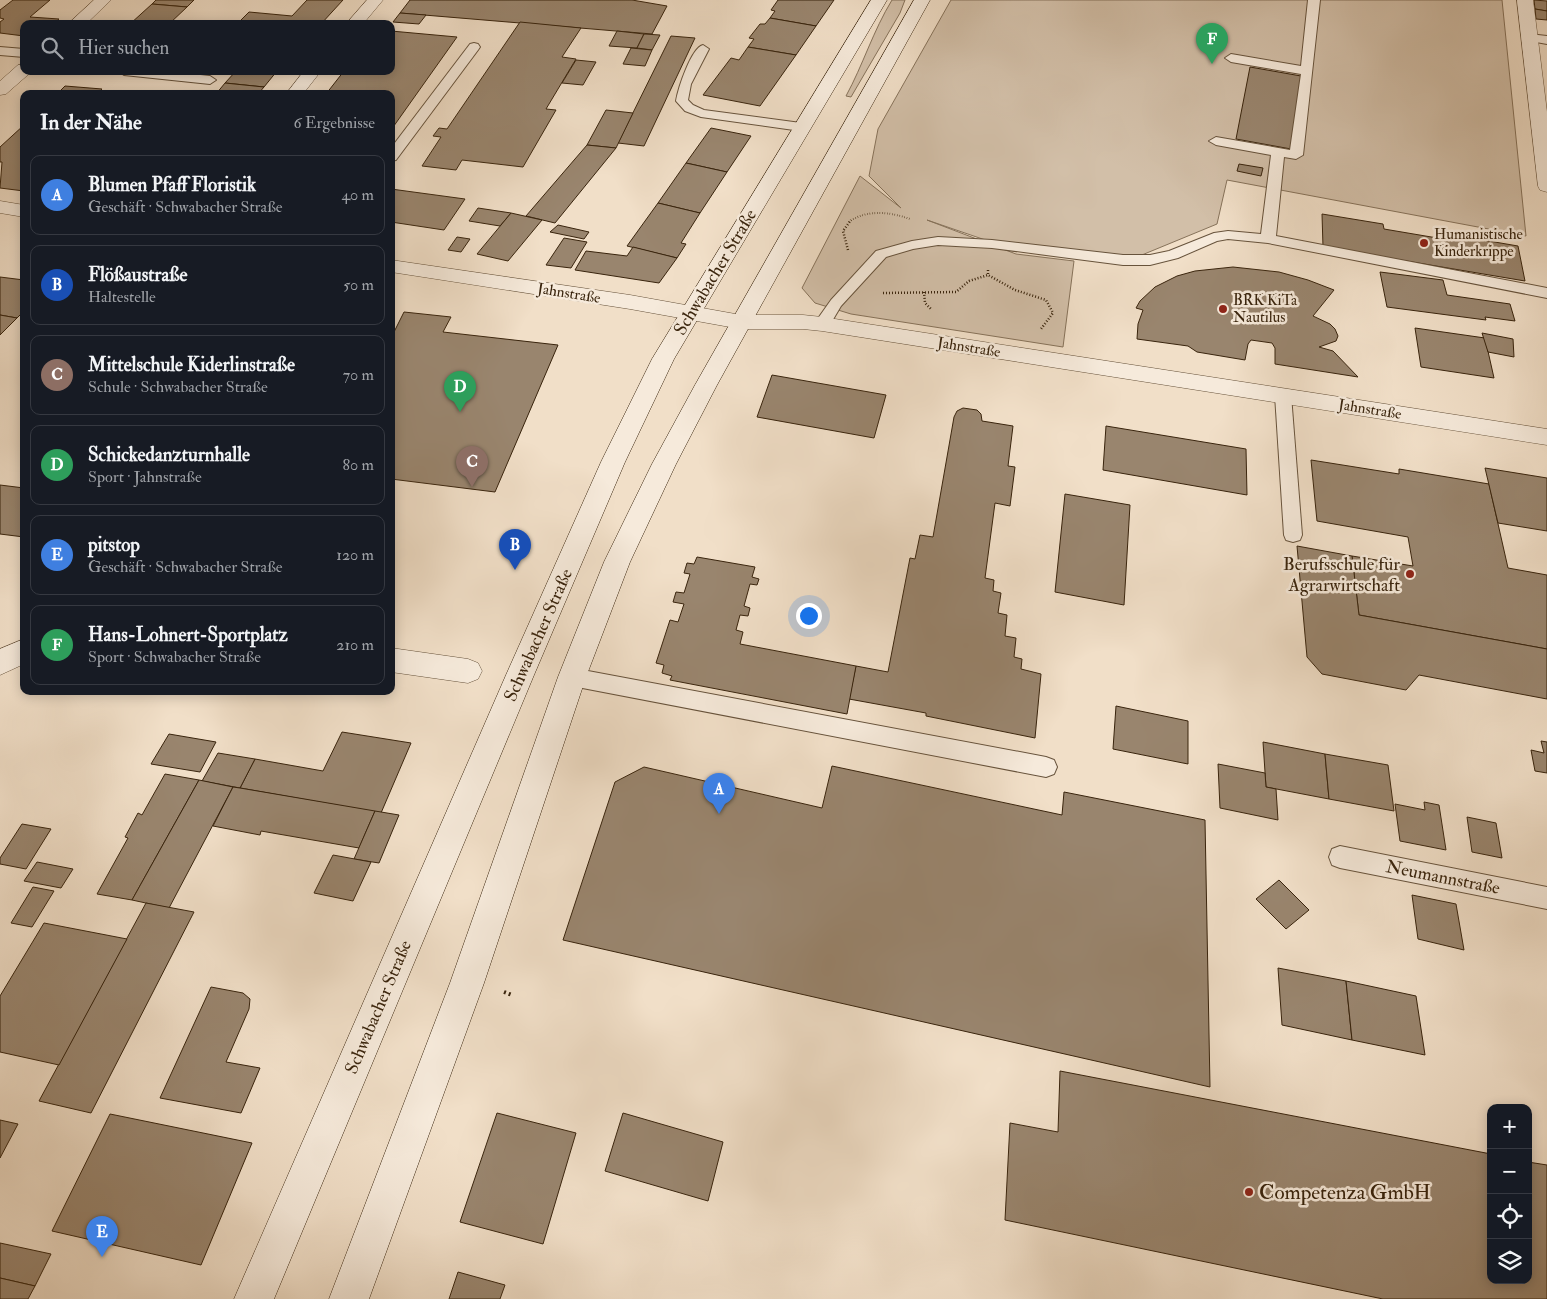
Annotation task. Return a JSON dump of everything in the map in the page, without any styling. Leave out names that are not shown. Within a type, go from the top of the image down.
[{"type":"main road","points":[[80,20],[103,0]]},
{"type":"main road","points":[[358,20],[375,0]]},
{"type":"main road","name":"Schwabacher Straße","points":[[254,1299],[520,675],[613,462],[663,359],[879,0]]},
{"type":"main road","points":[[348,1299],[470,974],[572,676],[617,562],[664,464],[741,322],[922,0]]},
{"type":"main road","points":[[1525,0],[1538,39],[1547,186]]},
{"type":"main road","points":[[0,90],[20,72]]},
{"type":"main road","points":[[297,90],[310,75]]},
{"type":"main road","points":[[0,207],[20,210]]},
{"type":"main road","name":"Jahnstraße","points":[[395,267],[741,322],[803,322],[822,324],[1547,437]]},
{"type":"main road","points":[[0,663],[20,652]]},
{"type":"main road","points":[[395,661],[468,670]]},
{"type":"lane","points":[[1216,141],[1296,156],[1314,0]]},
{"type":"lane","points":[[395,152],[474,47]]},
{"type":"lane","points":[[703,49],[685,84],[682,101],[689,108],[701,113],[801,127]]},
{"type":"lane","points":[[0,51],[20,53]]},
{"type":"lane","points":[[1231,58],[1307,71]]},
{"type":"lane","points":[[156,75],[210,80]]},
{"type":"lane","points":[[1268,239],[1278,152]]},
{"type":"lane","points":[[822,324],[836,303],[881,254],[912,245],[938,241],[992,244],[1123,260],[1150,260],[1173,255],[1214,237],[1228,234],[1268,239],[1547,293]]},
{"type":"lane","points":[[1283,395],[1293,535]]},
{"type":"lane","points":[[572,676],[1046,767]]},
{"type":"lane","name":"Neumannstraße","points":[[1340,857],[1547,898]]},
{"type":"path","points":[[988,275],[992,244]]},
{"type":"path","points":[[836,303],[879,293],[956,292],[969,281],[988,275],[1015,290],[1046,300],[1053,313],[1045,327],[1040,330]]},
{"type":"path","points":[[924,292],[925,303],[935,313]]},
{"type":"shaded area","points":[[892,0],[905,0],[900,13],[851,97],[846,96],[879,24]]},
{"type":"shaded area","points":[[951,0],[1502,0],[1526,236],[1227,180],[1217,224],[1137,257],[997,244],[927,220],[1016,254],[1074,261],[1063,347],[851,314],[815,303],[802,288],[860,176],[901,208],[869,176],[878,129]]},
{"type":"building","points":[[13,0],[50,0],[30,17],[59,19],[20,20],[20,36],[0,33],[0,22],[4,19],[0,18],[0,10]]},
{"type":"building","points":[[156,0],[194,0],[187,7],[152,4]]},
{"type":"building","points":[[307,0],[343,0],[325,20],[241,20],[249,12],[292,16]]},
{"type":"building","points":[[410,0],[632,0],[667,6],[652,34],[400,13]]},
{"type":"building","points":[[778,0],[834,0],[816,26],[770,18],[775,11],[771,10]]},
{"type":"building","points":[[1534,0],[1547,1],[1547,11],[1535,9]]},
{"type":"building","points":[[152,4],[187,7],[173,20],[134,20]]},
{"type":"building","points":[[1535,9],[1547,11],[1547,20],[1536,19]]},
{"type":"building","points":[[400,13],[426,15],[419,24],[395,22]]},
{"type":"building","points":[[770,18],[816,26],[796,55],[748,47],[754,39],[749,38],[760,24],[765,24]]},
{"type":"building","points":[[520,22],[581,28],[562,57],[576,59],[546,109],[556,110],[523,167],[462,160],[456,170],[422,166],[441,137],[433,136],[439,128],[447,129]]},
{"type":"building","points":[[395,31],[457,37],[395,124],[395,90],[329,90],[341,75],[395,75]]},
{"type":"building","points":[[617,31],[644,34],[637,48],[609,46]]},
{"type":"building","points":[[644,34],[660,35],[652,50],[637,48]]},
{"type":"building","points":[[671,36],[695,38],[644,146],[618,143]]},
{"type":"building","points":[[748,47],[796,55],[760,106],[703,95],[731,58],[739,60]]},
{"type":"building","points":[[631,48],[652,50],[645,66],[623,64]]},
{"type":"building","points":[[576,60],[596,62],[583,85],[562,83]]},
{"type":"building","points":[[1250,67],[1301,76],[1291,149],[1236,139]]},
{"type":"building","points":[[232,75],[274,75],[264,87],[225,83]]},
{"type":"building","points":[[225,83],[264,87],[261,90],[219,90]]},
{"type":"building","points":[[65,86],[102,89],[101,90],[61,90]]},
{"type":"building","points":[[606,110],[633,113],[616,148],[587,145]]},
{"type":"building","points":[[711,128],[751,136],[727,172],[686,163]]},
{"type":"building","points":[[20,129],[20,190],[0,188],[2,162],[0,162],[0,147]]},
{"type":"building","points":[[587,145],[616,148],[555,223],[526,216]]},
{"type":"building","points":[[686,163],[727,172],[700,213],[658,203]]},
{"type":"building","points":[[1239,164],[1263,168],[1261,176],[1237,171]]},
{"type":"building","points":[[395,190],[465,199],[444,230],[395,223]]},
{"type":"building","points":[[658,203],[700,213],[681,243],[686,244],[677,258],[627,246]]},
{"type":"building","points":[[478,208],[511,213],[500,226],[469,221]]},
{"type":"building","points":[[511,213],[542,220],[508,261],[477,254]]},
{"type":"building","name":"Humanistische Kinderkrippe","points":[[1322,214],[1383,224],[1384,229],[1455,241],[1454,235],[1518,246],[1525,281],[1323,247]]},
{"type":"building","points":[[558,225],[589,232],[584,239],[550,232]]},
{"type":"building","points":[[457,237],[470,239],[461,252],[448,250]]},
{"type":"building","points":[[564,238],[587,242],[571,268],[546,265]]},
{"type":"building","points":[[633,247],[677,258],[659,283],[575,270],[586,251],[627,256]]},
{"type":"building","points":[[1233,267],[1279,272],[1334,290],[1313,316],[1330,324],[1338,336],[1336,341],[1319,347],[1333,351],[1358,377],[1275,364],[1275,348],[1272,343],[1251,340],[1248,344],[1245,360],[1197,352],[1188,346],[1137,339],[1138,324],[1143,310],[1136,308],[1140,301],[1155,287],[1177,276],[1195,271]]},
{"type":"building","points":[[1380,272],[1443,280],[1447,295],[1510,304],[1515,321],[1485,317],[1486,320],[1387,307]]},
{"type":"building","points":[[0,277],[20,280],[20,315],[17,318],[0,315]]},
{"type":"building","points":[[404,312],[451,317],[443,332],[558,345],[495,492],[395,480],[395,330]]},
{"type":"building","points":[[0,315],[17,318],[0,335]]},
{"type":"building","points":[[1415,328],[1485,338],[1494,378],[1421,367]]},
{"type":"building","points":[[1482,333],[1513,339],[1514,357],[1488,352]]},
{"type":"building","points":[[772,375],[886,395],[874,438],[757,417]]},
{"type":"building","points":[[963,408],[977,410],[981,414],[982,421],[1013,426],[1008,466],[1015,467],[1010,506],[995,503],[985,578],[994,580],[993,591],[1001,593],[998,613],[1007,615],[1005,636],[1016,638],[1014,657],[1022,659],[1021,669],[1041,674],[1035,738],[926,716],[926,713],[849,699],[856,666],[888,672],[910,558],[915,559],[920,535],[933,537],[954,417],[957,411]]},
{"type":"building","points":[[1106,426],[1246,449],[1247,495],[1103,470]]},
{"type":"building","points":[[1311,460],[1399,474],[1399,469],[1489,484],[1508,568],[1547,575],[1547,649],[1359,615],[1352,556],[1413,566],[1408,537],[1317,521]]},
{"type":"building","points":[[1485,468],[1547,478],[1547,531],[1498,523]]},
{"type":"building","points":[[0,485],[20,488],[20,536],[0,534]]},
{"type":"building","points":[[1065,494],[1130,505],[1124,605],[1055,592]]},
{"type":"building","points":[[1297,546],[1352,556],[1359,615],[1547,649],[1547,699],[1419,675],[1406,690],[1322,674],[1307,657]]},
{"type":"building","points":[[697,557],[755,567],[752,577],[759,579],[757,585],[750,584],[744,606],[750,608],[748,616],[740,615],[736,630],[743,632],[740,644],[856,666],[847,714],[670,680],[672,676],[662,673],[664,665],[656,663],[670,620],[678,622],[684,604],[673,602],[676,592],[684,593],[690,574],[684,573],[687,563],[694,564]]},
{"type":"building","points":[[1116,706],[1188,721],[1188,764],[1113,749]]},
{"type":"building","points":[[342,732],[411,743],[381,813],[240,788],[255,759],[323,771]]},
{"type":"building","points":[[169,734],[216,742],[200,772],[151,764]]},
{"type":"building","points":[[1541,741],[1547,742],[1547,773],[1535,771],[1531,750],[1544,753]]},
{"type":"building","points":[[1263,742],[1325,754],[1329,799],[1266,787]]},
{"type":"building","points":[[218,753],[255,759],[240,788],[202,781]]},
{"type":"building","points":[[1325,754],[1388,765],[1394,811],[1329,799]]},
{"type":"building","points":[[1218,764],[1265,773],[1266,787],[1276,789],[1278,820],[1220,808]]},
{"type":"building","points":[[832,766],[1062,815],[1064,792],[1205,820],[1210,1087],[563,940],[615,782],[644,767],[822,808]]},
{"type":"building","points":[[165,774],[199,780],[132,900],[97,894],[128,838],[125,837],[138,813],[142,815]]},
{"type":"building","points":[[199,780],[233,787],[169,908],[132,900]]},
{"type":"building","points":[[233,787],[375,811],[359,848],[261,831],[260,835],[213,826]]},
{"type":"building","points":[[1424,802],[1439,805],[1446,850],[1400,841],[1395,804],[1425,810]]},
{"type":"building","points":[[375,811],[399,815],[379,863],[354,859]]},
{"type":"building","points":[[1467,817],[1496,823],[1502,858],[1472,852]]},
{"type":"building","points":[[22,824],[51,829],[26,869],[0,864],[0,858]]},
{"type":"building","points":[[333,855],[371,862],[353,901],[314,893]]},
{"type":"building","points":[[37,862],[73,869],[61,888],[24,881]]},
{"type":"building","points":[[1279,880],[1309,910],[1286,929],[1256,899]]},
{"type":"building","points":[[33,887],[54,891],[32,927],[11,923]]},
{"type":"building","points":[[1412,895],[1456,904],[1464,950],[1418,939]]},
{"type":"building","points":[[146,903],[194,912],[91,1113],[39,1101]]},
{"type":"building","points":[[44,923],[127,939],[59,1065],[0,1052],[0,996]]},
{"type":"building","points":[[1278,968],[1346,981],[1352,1040],[1282,1025]]},
{"type":"building","points":[[1346,981],[1416,996],[1425,1055],[1352,1040]]},
{"type":"building","points":[[211,987],[243,993],[250,999],[249,1009],[226,1062],[260,1068],[241,1113],[160,1098]]},
{"type":"building","name":"Competenza GmbH","points":[[1060,1071],[1487,1153],[1487,1284],[1532,1284],[1532,1163],[1547,1165],[1547,1299],[1383,1299],[1005,1220],[1010,1123],[1058,1132]]},
{"type":"building","points":[[497,1113],[576,1133],[543,1244],[460,1222]]},
{"type":"building","points":[[623,1113],[723,1142],[708,1201],[605,1171]]},
{"type":"building","points":[[110,1114],[252,1143],[201,1265],[52,1231]]},
{"type":"building","points":[[0,1120],[18,1124],[0,1158]]},
{"type":"building","points":[[0,1243],[51,1254],[35,1286],[0,1278]]},
{"type":"building","points":[[458,1272],[505,1285],[500,1299],[449,1299]]},
{"type":"building","points":[[0,1278],[35,1286],[28,1299],[0,1299]]},
{"type":"place","name":"Hans-Lohnert-Sportplatz","points":[[1212,64]]},
{"type":"place","name":"Humanistische Kinderkrippe","points":[[1424,243]]},
{"type":"place","name":"BRK KiTa Nautilus","points":[[1223,309]]},
{"type":"place","name":"Schickedanzturnhalle","points":[[460,412]]},
{"type":"place","name":"Mittelschule Kiderlinstraße","points":[[472,487]]},
{"type":"place","name":"Flößaustraße","points":[[515,570]]},
{"type":"place","name":"Berufsschule für Agrarwirtschaft","points":[[1410,574]]},
{"type":"place","name":"Blumen Pfaff Floristik","points":[[719,814]]},
{"type":"place","name":"Competenza GmbH","points":[[1249,1192]]},
{"type":"place","name":"pitstop","points":[[102,1257]]}]
